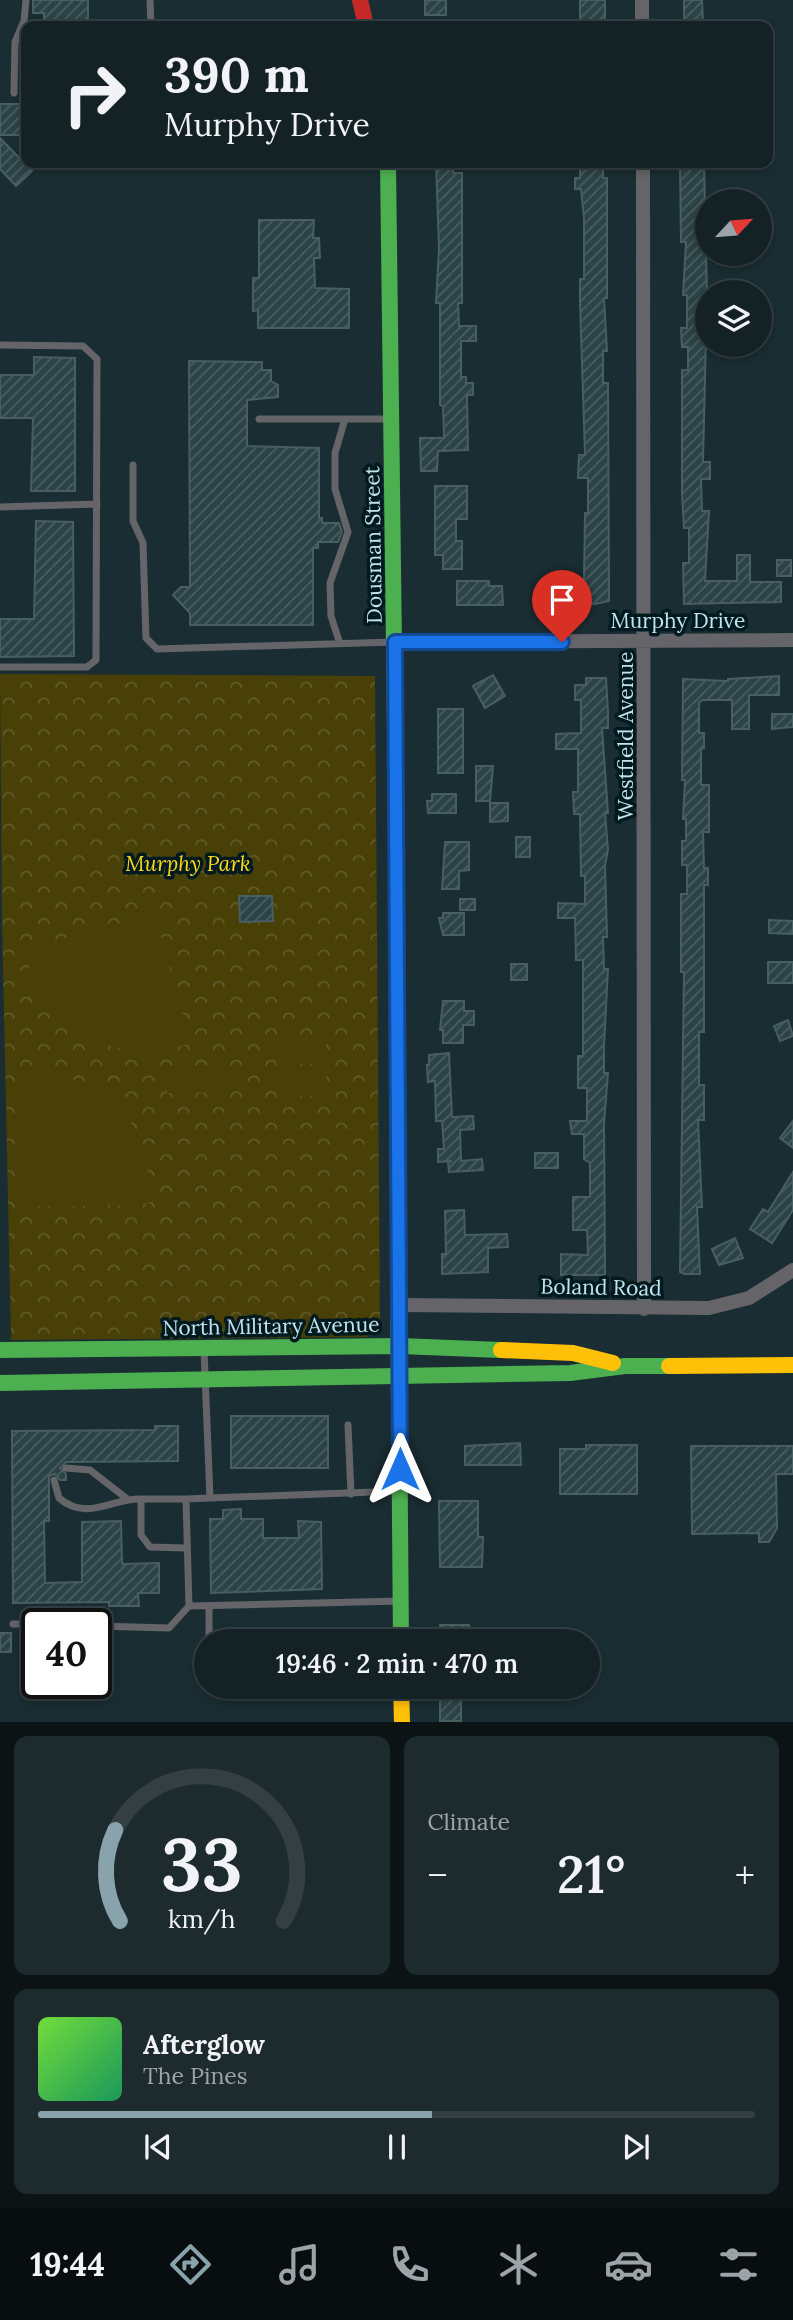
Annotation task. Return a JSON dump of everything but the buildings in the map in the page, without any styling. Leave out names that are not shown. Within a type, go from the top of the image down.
[{"type":"street","points":[[360,0],[365,21]]},
{"type":"street","points":[[642,0],[642,21]]},
{"type":"street","name":"Dousman Street","points":[[388,168],[395,642],[401,1629]]},
{"type":"street","name":"Westfield Avenue","points":[[643,168],[646,641],[644,1309]]},
{"type":"street","name":"Murphy Drive","points":[[395,642],[793,640]]},
{"type":"street","name":"Boland Road","points":[[400,1305],[709,1308],[749,1298],[793,1270]]},
{"type":"street","name":"North Military Avenue","points":[[0,1350],[400,1346],[573,1353],[625,1366]]},
{"type":"street","name":"North Military Avenue","points":[[0,1383],[570,1373],[625,1366],[793,1365]]},
{"type":"street","points":[[401,1699],[402,1721]]},
{"type":"lane","points":[[24,21],[26,0]]},
{"type":"lane","points":[[150,0],[150,21]]},
{"type":"lane","points":[[15,93],[15,42],[21,27]]},
{"type":"lane","points":[[0,345],[83,346],[94,353],[97,359],[96,660],[87,667],[0,667]]},
{"type":"lane","points":[[259,419],[392,419]]},
{"type":"lane","points":[[340,644],[331,616],[330,583],[348,532],[335,489],[335,453],[345,419]]},
{"type":"lane","points":[[133,465],[133,521],[143,543],[146,638],[151,646],[157,649],[395,642]]},
{"type":"lane","points":[[0,506],[97,504]]},
{"type":"lane","points":[[204,1348],[209,1498]]},
{"type":"lane","points":[[348,1425],[351,1494]]},
{"type":"lane","points":[[66,1468],[90,1470],[126,1498]]},
{"type":"lane","points":[[54,1480],[59,1498],[76,1509],[102,1509],[126,1498],[186,1499],[400,1491]]},
{"type":"lane","points":[[141,1499],[141,1535],[150,1547],[185,1548]]},
{"type":"lane","points":[[112,1626],[169,1628],[188,1606],[186,1499]]},
{"type":"lane","points":[[188,1606],[402,1601]]},
{"type":"lane","points":[[209,1606],[209,1629]]},
{"type":"lane","points":[[13,1624],[21,1624]]},
{"type":"green space","name":"Murphy Park","points":[[0,674],[375,676],[380,1323],[367,1337],[11,1340]]},
{"type":"green space","points":[[150,915],[156,918],[191,1043],[162,1049],[134,1050],[109,1045],[86,1036],[65,1021],[48,1001],[34,978],[23,950]]},
{"type":"green space","points":[[276,1041],[326,1041],[326,1064],[276,1064]]},
{"type":"green space","points":[[228,1066],[228,1092],[167,1093],[167,1067]]},
{"type":"green space","points":[[18,1070],[76,1081],[98,1091],[116,1105],[130,1122],[140,1144],[151,1202],[137,1205],[27,1206],[19,1195]]},
{"type":"green space","points":[[276,1072],[326,1072],[326,1096],[276,1096]]},
{"type":"traffic: fast","points":[[388,168],[396,810]]},
{"type":"traffic: fast","points":[[0,1350],[400,1346],[501,1350]]},
{"type":"traffic: fast","points":[[0,1383],[570,1373],[625,1366],[669,1366]]},
{"type":"traffic: fast","points":[[399,1400],[401,1629]]},
{"type":"traffic: slow","points":[[396,810],[399,1400]]},
{"type":"traffic: slow","points":[[501,1350],[573,1353],[613,1363]]},
{"type":"traffic: slow","points":[[669,1366],[793,1365]]},
{"type":"traffic: slow","points":[[401,1699],[402,1722]]},
{"type":"traffic: jam","points":[[360,0],[365,21]]},
{"type":"route","points":[[400,1469],[395,642],[562,642]]}]
